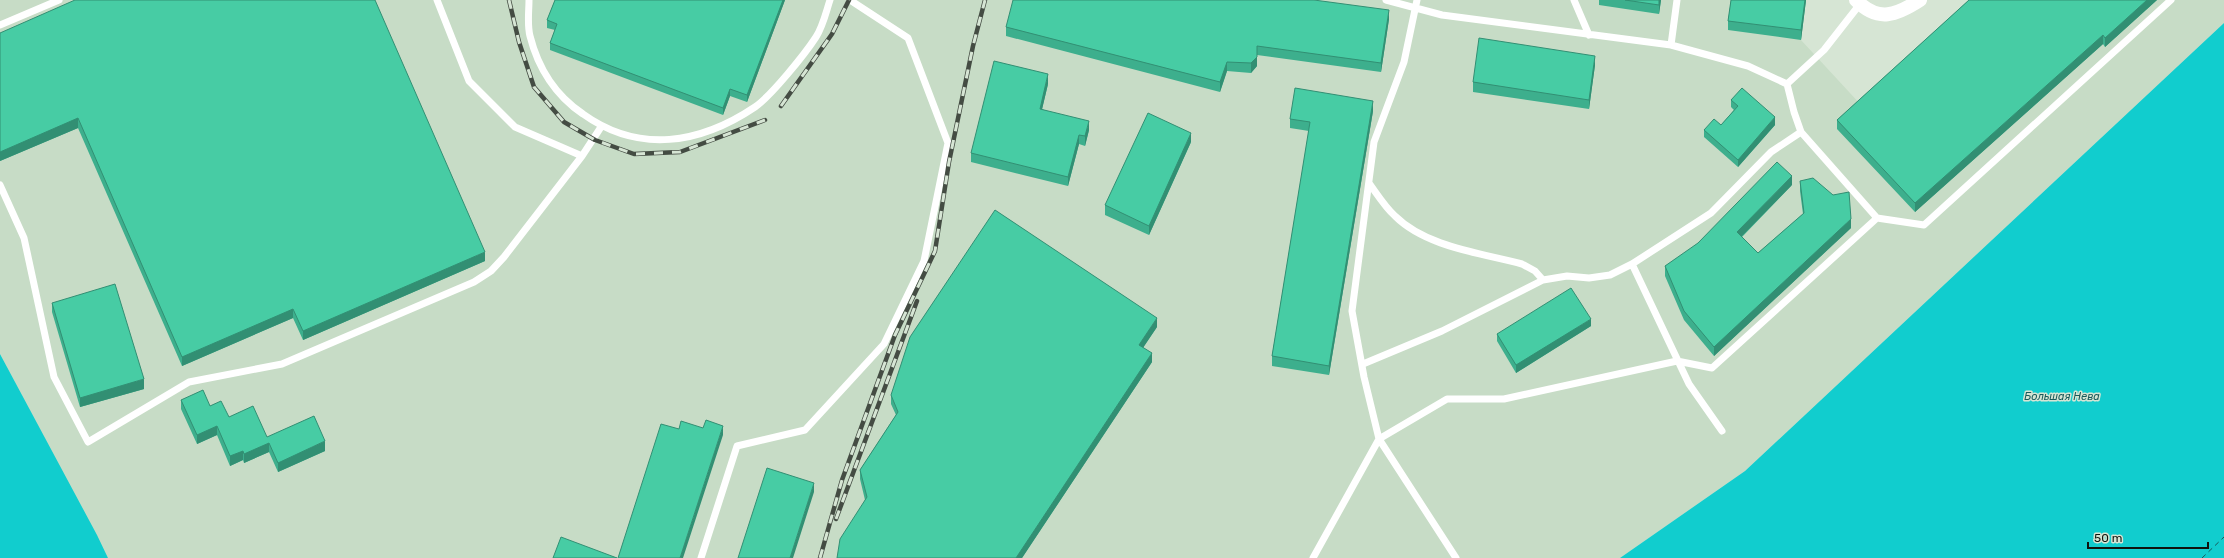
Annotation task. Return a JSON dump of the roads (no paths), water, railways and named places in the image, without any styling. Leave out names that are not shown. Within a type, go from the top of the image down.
[{"type":"street","points":[[1858,2],[1874,13],[1888,15],[1898,13],[1920,0]]},
{"type":"lane","points":[[0,26],[59,0]]},
{"type":"lane","points":[[437,0],[469,81],[515,127],[582,156]]},
{"type":"lane","points":[[529,0],[530,35],[544,74],[570,105],[602,127],[635,139],[669,141],[717,129],[756,106],[792,68],[817,36],[830,0]]},
{"type":"lane","points":[[701,558],[737,446],[805,430],[884,344],[924,261],[948,143],[908,38],[850,0]]},
{"type":"lane","points":[[1386,0],[1416,4],[1442,15],[1672,45],[1748,66],[1787,84]]},
{"type":"lane","points":[[1574,0],[1589,35]]},
{"type":"lane","points":[[1672,45],[1677,0]]},
{"type":"lane","points":[[1787,84],[1801,132],[1877,218],[1924,225],[2171,0]]},
{"type":"lane","points":[[1787,84],[1824,50],[1858,2]]},
{"type":"lane","points":[[1416,4],[1404,62],[1374,142],[1352,311],[1379,439],[1456,558]]},
{"type":"lane","points":[[0,184],[24,238],[54,377],[88,442],[189,382],[282,364],[474,282],[491,271],[504,257],[582,156],[602,127]]},
{"type":"lane","points":[[1363,364],[1442,331],[1543,280],[1567,276],[1589,278],[1610,275],[1632,264],[1711,213],[1771,152],[1801,132]]},
{"type":"lane","points":[[1369,183],[1395,216],[1410,229],[1433,241],[1522,264],[1535,271],[1543,280]]},
{"type":"lane","points":[[1313,558],[1379,439],[1447,399],[1504,400],[1677,361],[1712,368],[1877,218]]},
{"type":"lane","points":[[1632,264],[1689,384],[1722,431]]},
{"type":"water","name":"Большая Нева","points":[[2224,23],[2224,558],[1620,558],[1745,471]]},
{"type":"water","points":[[0,354],[97,535],[108,558],[0,558]]},
{"type":"railway","points":[[509,0],[519,42],[534,87],[564,122],[595,140],[634,154],[680,152],[765,120]]},
{"type":"railway","points":[[781,106],[832,34],[849,0]]},
{"type":"railway","points":[[820,558],[842,480],[895,335],[935,251],[949,162],[973,46],[985,0]]},
{"type":"railway","points":[[836,519],[917,301]]}]
